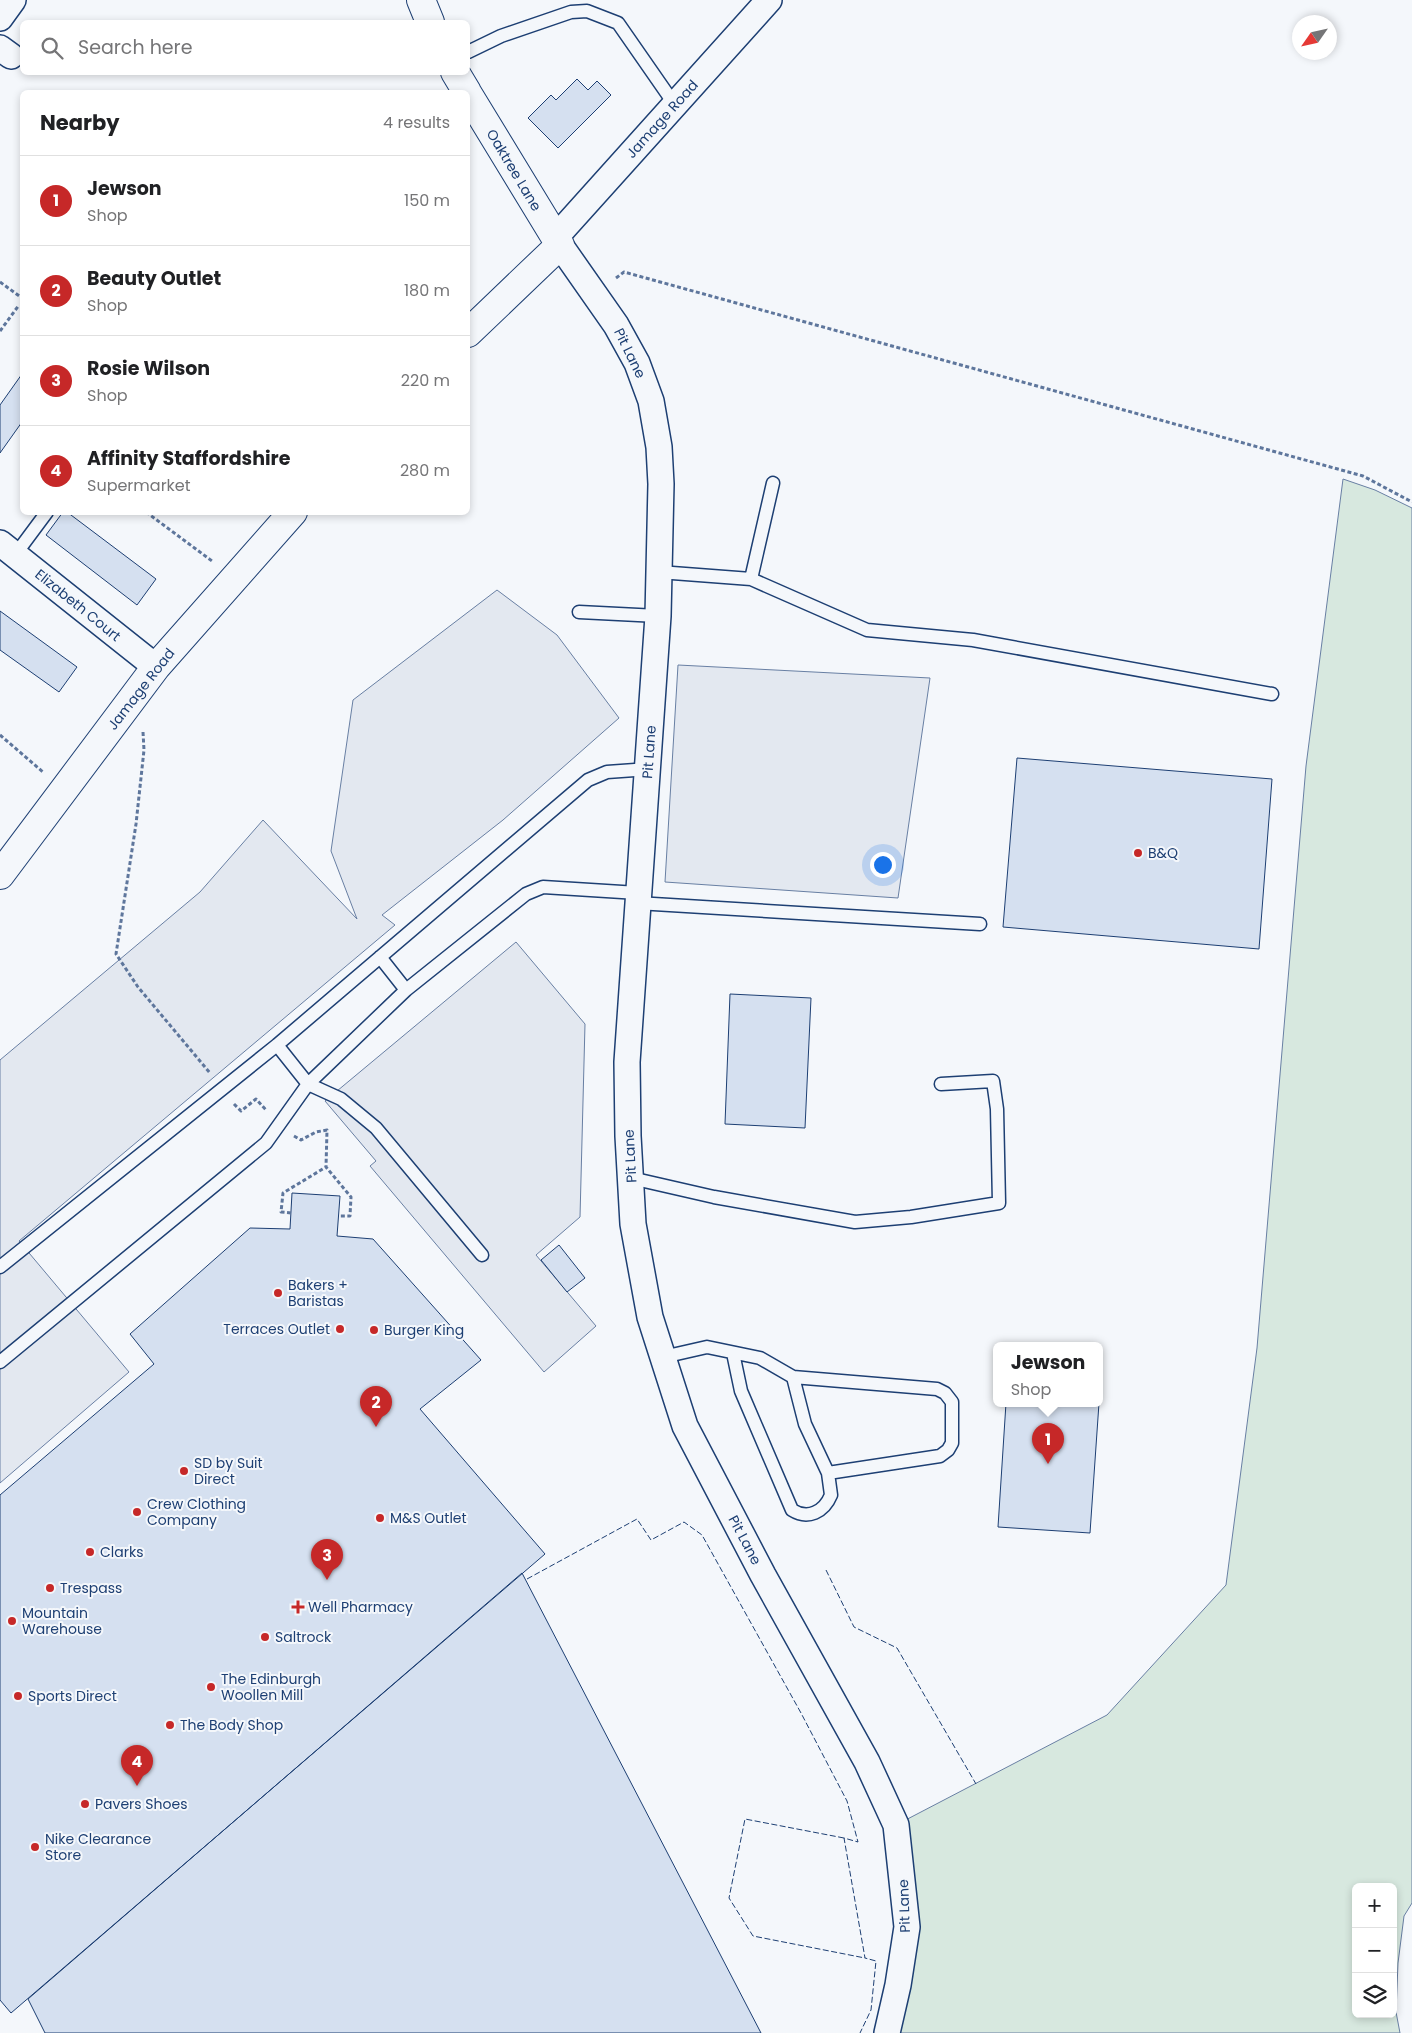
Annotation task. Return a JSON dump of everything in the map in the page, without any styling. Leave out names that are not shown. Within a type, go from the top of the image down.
[{"type":"street","points":[[0,18],[13,0]]},
{"type":"street","points":[[421,0],[429,20]]},
{"type":"street","name":"Jamage Road","points":[[470,331],[558,242],[675,104],[769,0]]},
{"type":"street","name":"Oaktree Lane","points":[[456,75],[465,90]]},
{"type":"street","name":"Oaktree Lane","points":[[470,98],[558,242]]},
{"type":"street","name":"Pit Lane","points":[[558,242],[616,325],[637,363],[651,401],[660,447],[658,616],[628,1062],[634,1224],[647,1298],[685,1426],[763,1575],[867,1762],[896,1825],[907,1926],[898,1985],[887,2033]]},
{"type":"street","name":"Jamage Road","points":[[0,875],[156,667],[290,515]]},
{"type":"street","name":"Elizabeth Court","points":[[8,549],[156,667]]},
{"type":"lane","points":[[470,51],[501,36],[571,12],[587,11],[618,23],[675,104]]},
{"type":"lane","points":[[751,579],[773,483]]},
{"type":"lane","points":[[8,549],[44,515]]},
{"type":"lane","points":[[659,572],[751,579],[867,630],[973,640],[1272,694]]},
{"type":"lane","points":[[579,612],[658,616]]},
{"type":"lane","points":[[0,1267],[277,1045],[588,780],[607,772],[649,769]]},
{"type":"lane","points":[[0,1362],[266,1143],[308,1084],[406,990],[526,894],[543,887],[638,898],[980,924]]},
{"type":"lane","points":[[380,957],[406,990]]},
{"type":"lane","points":[[277,1045],[308,1084],[341,1099],[376,1128],[482,1255]]},
{"type":"lane","points":[[631,1178],[714,1197],[855,1222],[911,1217],[999,1203],[997,1109],[993,1081],[941,1084]]},
{"type":"lane","points":[[663,1357],[707,1347],[760,1358],[793,1377],[937,1389],[945,1393],[952,1402],[952,1443],[948,1450],[940,1456],[828,1473]]},
{"type":"lane","points":[[734,1353],[741,1391],[792,1510],[800,1515],[809,1515],[821,1510],[831,1495],[828,1473],[805,1424],[793,1377]]},
{"type":"path","points":[[594,292],[624,272],[1363,476],[1412,502]]},
{"type":"path","points":[[0,282],[20,297]]},
{"type":"path","points":[[0,331],[19,306]]},
{"type":"path","points":[[150,515],[234,578]]},
{"type":"path","points":[[139,690],[144,750],[136,824],[116,954],[138,987],[241,1111],[256,1100],[278,1126],[301,1140],[316,1132],[327,1130],[326,1167],[351,1197],[350,1216],[339,1216]]},
{"type":"path","points":[[0,735],[64,789]]},
{"type":"path","points":[[291,1213],[281,1212],[283,1192],[326,1167]]},
{"type":"shaded area","points":[[1343,479],[1375,490],[1412,508],[1412,1903],[1404,1916],[1397,1988],[1397,1883],[1352,1883],[1352,2018],[1397,2017],[1400,2033],[887,2033],[898,1985],[896,1825],[1107,1715],[1226,1585],[1257,1348],[1306,766]]},
{"type":"shaded area","points":[[497,590],[557,635],[619,718],[503,820],[382,915],[395,925],[19,1241],[129,1372],[0,1483],[0,1060],[200,892],[263,820],[357,919],[331,851],[353,700]]},
{"type":"shaded area","points":[[678,665],[930,678],[898,898],[665,882]]},
{"type":"shaded area","points":[[516,942],[585,1024],[580,1217],[536,1255],[596,1326],[544,1372],[370,1166],[376,1161],[325,1101]]},
{"type":"building","points":[[577,79],[588,90],[597,81],[611,95],[558,148],[528,118],[551,95],[556,100]]},
{"type":"building","points":[[20,377],[20,425],[0,453],[0,405]]},
{"type":"building","points":[[61,515],[71,515],[156,579],[137,605],[46,535]]},
{"type":"building","points":[[0,611],[77,667],[59,692],[0,650]]},
{"type":"building","name":"B&Q","points":[[1017,758],[1272,779],[1259,949],[1003,927]]},
{"type":"building","points":[[730,994],[811,998],[805,1128],[725,1124]]},
{"type":"building","points":[[292,1193],[340,1196],[337,1236],[373,1239],[481,1360],[420,1409],[545,1554],[11,2013],[0,2000],[0,1495],[154,1364],[130,1334],[250,1228],[290,1229]]},
{"type":"building","points":[[559,1245],[585,1278],[567,1292],[541,1260]]},
{"type":"building","points":[[1006,1407],[1099,1407],[1090,1533],[998,1527]]},
{"type":"building","points":[[522,1573],[761,2033],[45,2033],[28,1999]]},
{"type":"fence","points":[[527,1579],[637,1519],[651,1540],[684,1522],[702,1535],[801,1713],[847,1801],[858,1842],[844,1838],[865,1958],[876,1961],[871,2010],[860,2033]]},
{"type":"fence","points":[[826,1570],[854,1627],[897,1648],[976,1784]]},
{"type":"fence","points":[[844,1838],[745,1819],[729,1898],[753,1936],[865,1958]]},
{"type":"place","name":"B&Q","points":[[1138,853]]},
{"type":"place","name":"Bakers + Baristas","points":[[278,1293]]},
{"type":"place","name":"Terraces Outlet","points":[[340,1329]]},
{"type":"place","name":"Burger King","points":[[374,1330]]},
{"type":"place","name":"Beauty Outlet","points":[[376,1427]]},
{"type":"place","name":"Jewson","points":[[1048,1464]]},
{"type":"place","name":"SD by Suit Direct","points":[[184,1471]]},
{"type":"place","name":"Crew Clothing Company","points":[[137,1512]]},
{"type":"place","name":"M&S Outlet","points":[[380,1518]]},
{"type":"place","name":"Clarks","points":[[90,1552]]},
{"type":"place","name":"Rosie Wilson","points":[[327,1580]]},
{"type":"place","name":"Trespass","points":[[50,1588]]},
{"type":"place","name":"Well Pharmacy","points":[[298,1607]]},
{"type":"place","name":"Mountain Warehouse","points":[[12,1621]]},
{"type":"place","name":"Saltrock","points":[[265,1637]]},
{"type":"place","name":"The Edinburgh Woollen Mill","points":[[211,1687]]},
{"type":"place","name":"Sports Direct","points":[[18,1696]]},
{"type":"place","name":"The Body Shop","points":[[170,1725]]},
{"type":"place","name":"Affinity Staffordshire","points":[[137,1786]]},
{"type":"place","name":"Pavers Shoes","points":[[85,1804]]},
{"type":"place","name":"Nike Clearance Store","points":[[35,1847]]}]
